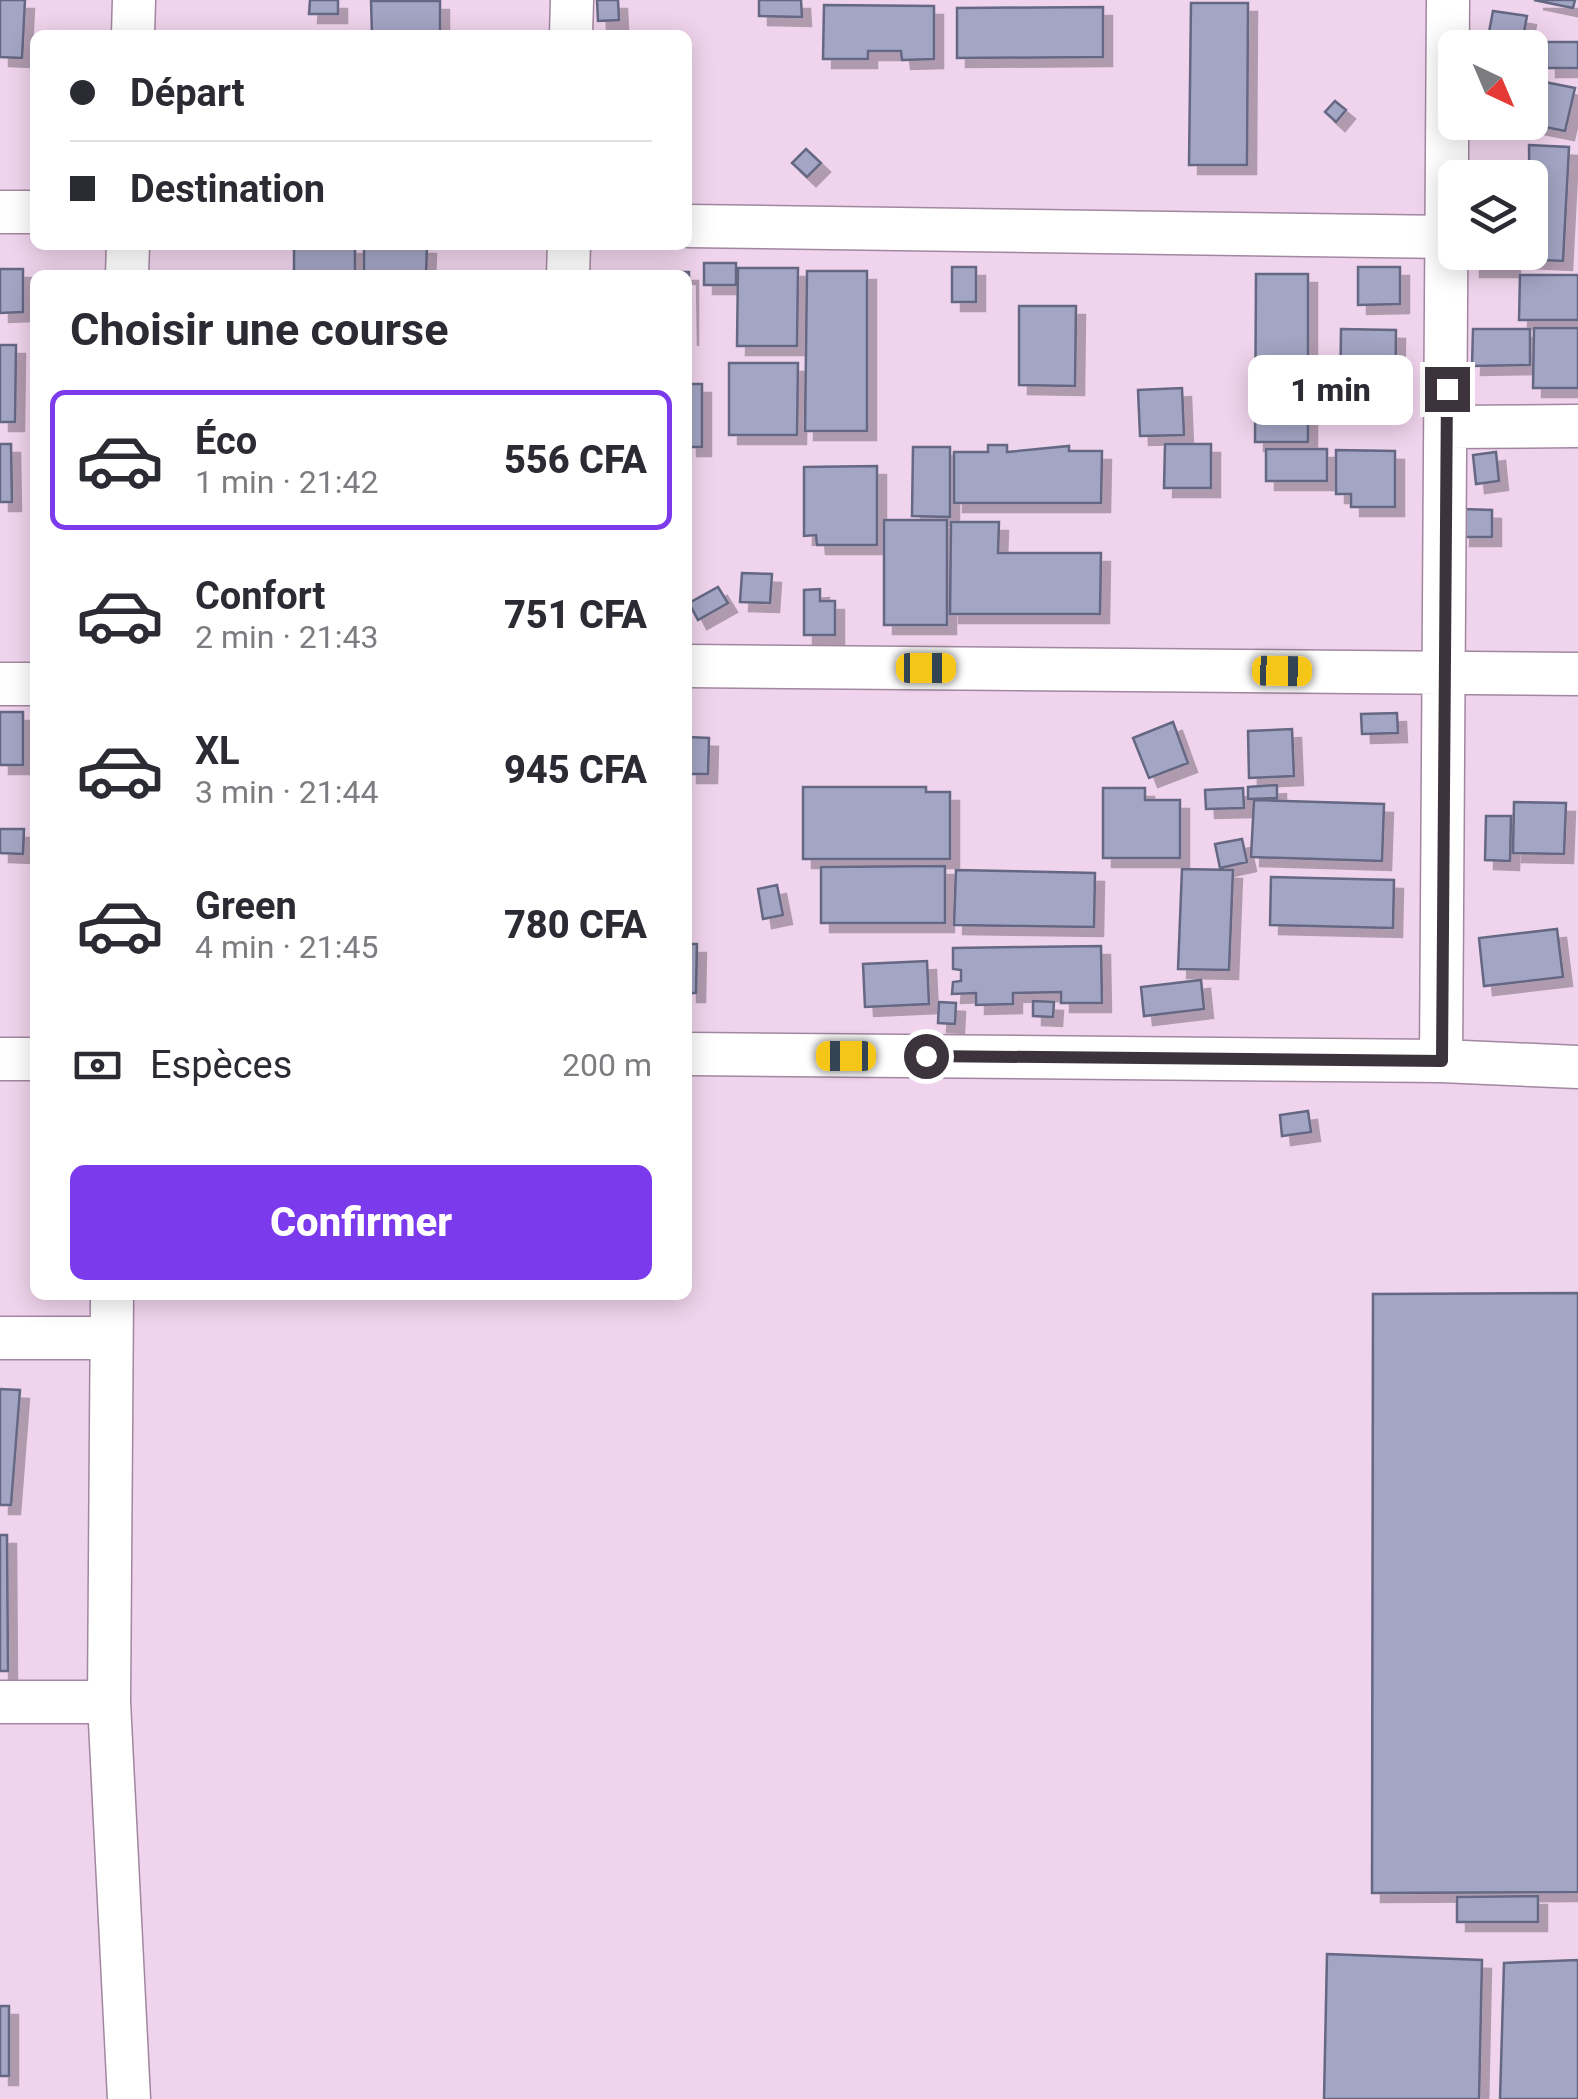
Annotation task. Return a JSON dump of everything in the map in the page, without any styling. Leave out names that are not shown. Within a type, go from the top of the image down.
[{"type":"street","points":[[133,30],[134,0]]},
{"type":"street","points":[[572,0],[572,30]]},
{"type":"street","points":[[1447,160],[1448,0]]},
{"type":"street","points":[[0,212],[30,212]]},
{"type":"street","points":[[692,226],[1438,236]]},
{"type":"street","points":[[1442,1061],[1441,672],[1447,270]]},
{"type":"street","points":[[1447,427],[1578,426]]},
{"type":"street","points":[[692,666],[1578,674]]},
{"type":"street","points":[[0,684],[30,684]]},
{"type":"street","points":[[692,1054],[1442,1061],[1578,1067]]},
{"type":"street","points":[[0,1058],[30,1059]]},
{"type":"street","points":[[112,1300],[108,1702],[130,2099]]},
{"type":"street","points":[[0,1338],[110,1338]]},
{"type":"street","points":[[0,1702],[108,1702]]},
{"type":"building","points":[[0,0],[25,0],[22,58],[0,57]]},
{"type":"building","points":[[310,0],[338,0],[338,14],[309,14]]},
{"type":"building","points":[[597,0],[618,0],[619,20],[598,21]]},
{"type":"building","points":[[759,0],[801,0],[802,17],[759,16]]},
{"type":"building","points":[[1534,0],[1575,0],[1573,8]]},
{"type":"building","points":[[371,1],[440,1],[440,30],[372,30]]},
{"type":"building","points":[[1191,3],[1248,3],[1247,165],[1189,165]]},
{"type":"building","points":[[824,5],[934,6],[934,59],[902,60],[901,51],[868,51],[868,59],[823,59]]},
{"type":"building","points":[[1103,7],[1103,57],[957,58],[957,8]]},
{"type":"building","points":[[1493,11],[1527,16],[1524,30],[1489,30]]},
{"type":"building","points":[[1548,42],[1578,42],[1578,68],[1548,68]]},
{"type":"building","points":[[1548,83],[1575,88],[1565,131],[1548,128]]},
{"type":"building","points":[[1335,101],[1346,110],[1336,122],[1325,112]]},
{"type":"building","points":[[1529,145],[1569,147],[1563,261],[1548,260],[1548,160],[1529,160]]},
{"type":"building","points":[[806,149],[821,163],[807,177],[792,163]]},
{"type":"building","points":[[294,250],[355,250],[355,270],[294,270]]},
{"type":"building","points":[[364,250],[427,250],[426,270],[364,270]]},
{"type":"building","points":[[704,263],[736,263],[736,285],[704,285]]},
{"type":"building","points":[[952,267],[976,267],[976,302],[952,302]]},
{"type":"building","points":[[1358,267],[1400,267],[1400,304],[1358,305]]},
{"type":"building","points":[[738,268],[798,268],[797,346],[737,346]]},
{"type":"building","points":[[0,269],[23,269],[23,312],[0,313]]},
{"type":"building","points":[[807,271],[867,271],[867,431],[805,431]]},
{"type":"building","points":[[1256,274],[1308,274],[1308,442],[1255,442]]},
{"type":"building","points":[[1520,275],[1578,275],[1578,320],[1519,320]]},
{"type":"building","points":[[1019,306],[1076,306],[1075,386],[1019,385]]},
{"type":"building","points":[[1534,328],[1578,328],[1578,388],[1533,388]]},
{"type":"building","points":[[1341,329],[1396,330],[1395,411],[1340,412]]},
{"type":"building","points":[[1473,329],[1530,329],[1530,365],[1472,366]]},
{"type":"building","points":[[0,345],[16,345],[15,422],[0,422]]},
{"type":"building","points":[[729,363],[798,363],[797,435],[729,435]]},
{"type":"building","points":[[692,384],[702,384],[702,447],[692,447]]},
{"type":"building","points":[[1182,388],[1184,435],[1140,436],[1138,390]]},
{"type":"building","points":[[0,444],[11,444],[12,502],[0,502]]},
{"type":"building","points":[[1165,444],[1211,444],[1211,488],[1164,488]]},
{"type":"building","points":[[988,445],[1007,445],[1007,452],[1069,446],[1069,451],[1102,451],[1101,503],[954,503],[954,452],[988,452]]},
{"type":"building","points":[[913,447],[950,447],[950,517],[912,516]]},
{"type":"building","points":[[1266,449],[1327,449],[1327,481],[1266,481]]},
{"type":"building","points":[[1336,450],[1395,451],[1395,507],[1351,507],[1351,494],[1336,494]]},
{"type":"building","points":[[1496,452],[1499,481],[1476,484],[1473,455]]},
{"type":"building","points":[[877,466],[877,545],[817,545],[816,535],[804,536],[804,467]]},
{"type":"building","points":[[1462,509],[1492,510],[1492,537],[1461,537]]},
{"type":"building","points":[[884,520],[947,520],[947,625],[884,625]]},
{"type":"building","points":[[951,522],[999,522],[998,553],[1101,553],[1100,614],[950,614]]},
{"type":"building","points":[[742,573],[772,574],[770,603],[740,602]]},
{"type":"building","points":[[718,587],[728,603],[698,620],[692,601]]},
{"type":"building","points":[[820,589],[820,601],[835,601],[835,635],[804,635],[804,590]]},
{"type":"building","points":[[0,712],[23,712],[23,765],[0,765]]},
{"type":"building","points":[[1397,713],[1398,733],[1362,734],[1361,714]]},
{"type":"building","points":[[1173,722],[1188,763],[1149,778],[1133,738]]},
{"type":"building","points":[[1292,729],[1294,776],[1249,778],[1248,731]]},
{"type":"building","points":[[692,737],[709,738],[708,774],[692,774]]},
{"type":"building","points":[[1277,785],[1277,798],[1248,799],[1248,787]]},
{"type":"building","points":[[803,787],[926,787],[926,792],[950,792],[950,859],[803,859]]},
{"type":"building","points":[[1103,788],[1145,788],[1145,800],[1180,800],[1180,858],[1103,858]]},
{"type":"building","points":[[1243,788],[1244,808],[1206,809],[1205,790]]},
{"type":"building","points":[[1254,800],[1384,804],[1382,861],[1251,857]]},
{"type":"building","points":[[1514,802],[1566,803],[1564,854],[1513,853]]},
{"type":"building","points":[[1486,816],[1511,816],[1510,861],[1485,860]]},
{"type":"building","points":[[0,829],[24,829],[23,854],[0,853]]},
{"type":"building","points":[[1242,839],[1247,862],[1220,868],[1215,844]]},
{"type":"building","points":[[945,866],[945,923],[821,923],[821,867]]},
{"type":"building","points":[[1182,869],[1233,870],[1229,970],[1178,969]]},
{"type":"building","points":[[956,870],[1095,873],[1094,927],[954,925]]},
{"type":"building","points":[[1271,877],[1394,880],[1393,928],[1270,925]]},
{"type":"building","points":[[777,885],[783,915],[763,919],[758,889]]},
{"type":"building","points":[[1557,929],[1563,977],[1484,986],[1479,938]]},
{"type":"building","points":[[692,944],[697,944],[696,993],[692,993]]},
{"type":"building","points":[[1101,946],[1102,1003],[1061,1003],[1061,992],[1013,993],[1013,1004],[976,1005],[976,993],[952,994],[953,982],[961,981],[961,970],[953,969],[953,948]]},
{"type":"building","points":[[927,961],[929,1004],[865,1007],[863,964]]},
{"type":"building","points":[[1201,980],[1204,1009],[1144,1016],[1141,987]]},
{"type":"building","points":[[1033,1001],[1054,1002],[1053,1017],[1033,1016]]},
{"type":"building","points":[[939,1002],[956,1003],[955,1024],[938,1023]]},
{"type":"building","points":[[1308,1111],[1311,1132],[1282,1136],[1280,1115]]},
{"type":"building","points":[[1578,1293],[1578,1892],[1372,1893],[1373,1294]]},
{"type":"building","points":[[0,1389],[20,1390],[11,1505],[0,1505]]},
{"type":"building","points":[[0,1535],[7,1535],[8,1671],[0,1671]]},
{"type":"building","points":[[1538,1896],[1538,1922],[1457,1922],[1457,1897]]},
{"type":"building","points":[[1327,1954],[1482,1960],[1479,2099],[1324,2099]]},
{"type":"building","points":[[1578,1960],[1578,2099],[1500,2099],[1504,1963]]},
{"type":"building","points":[[0,2006],[9,2006],[9,2076],[0,2076]]},
{"type":"route","points":[[926,1056],[1442,1061],[1441,672],[1447,389]]}]
